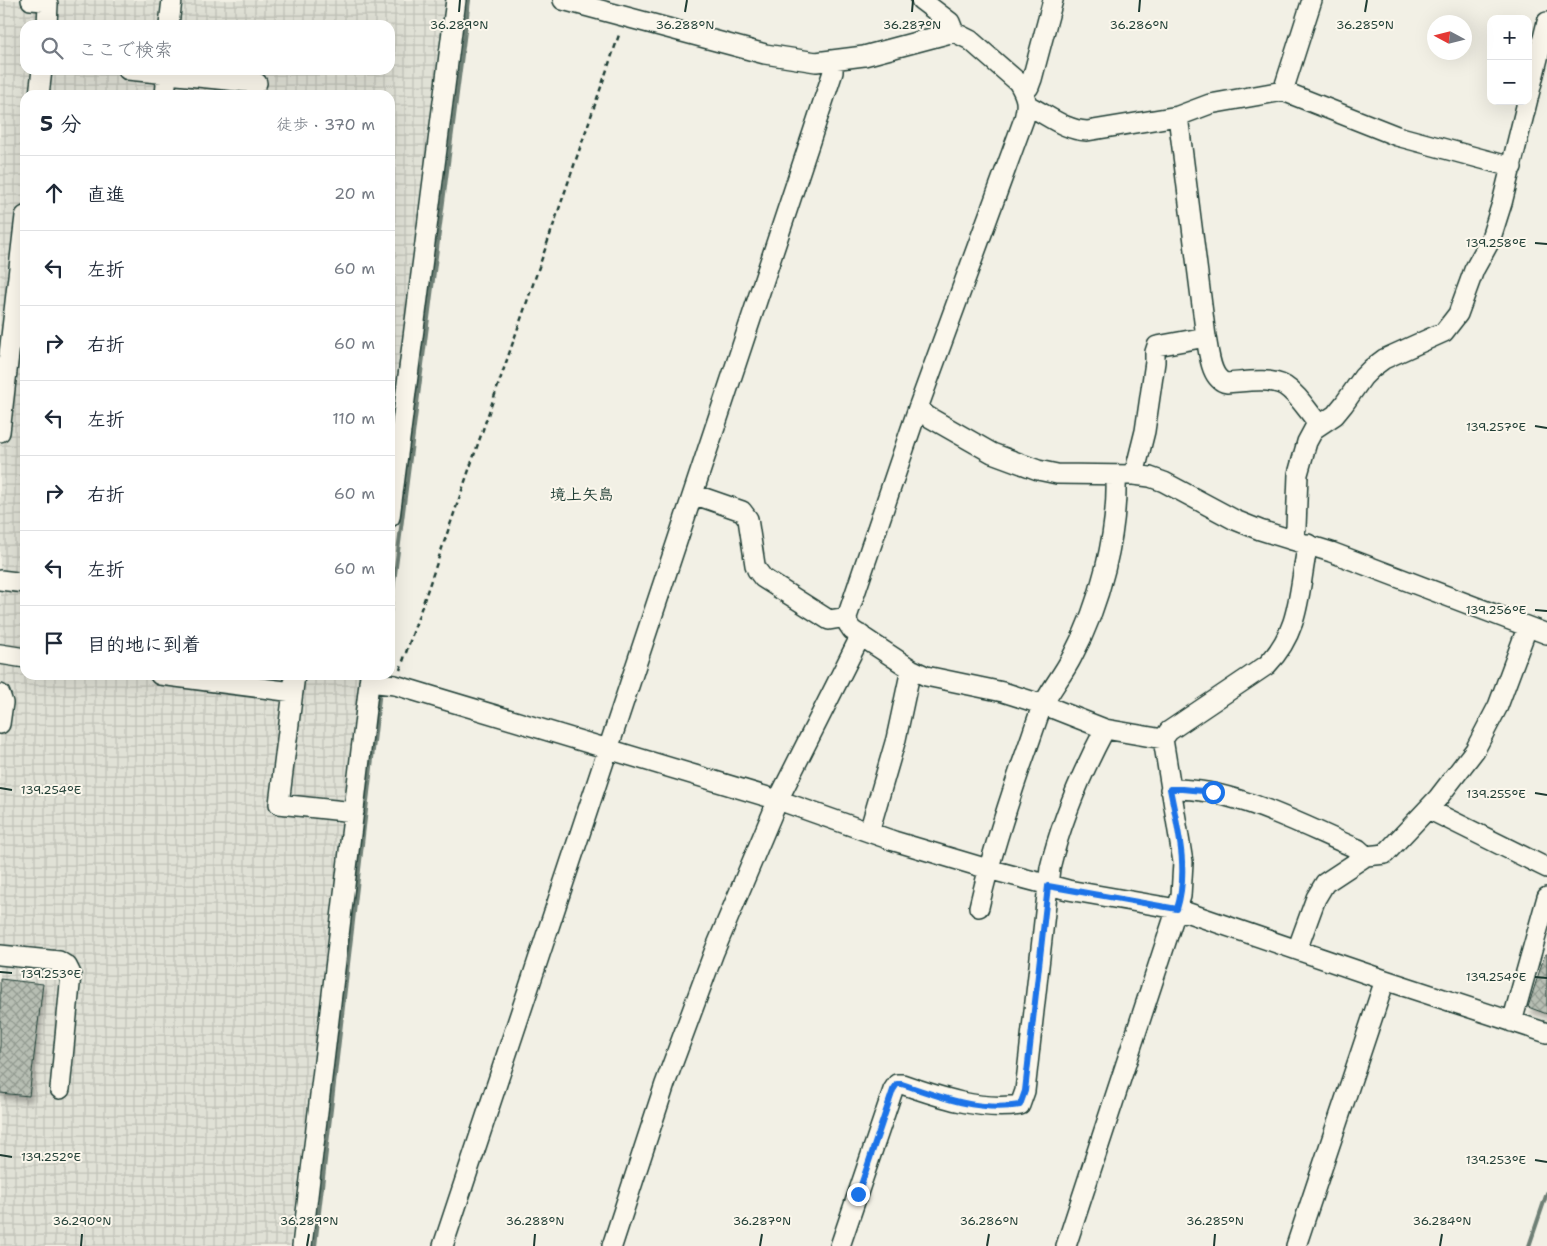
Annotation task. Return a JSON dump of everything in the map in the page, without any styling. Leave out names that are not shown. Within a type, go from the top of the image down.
[{"type":"street","points":[[31,0],[44,1],[48,4],[47,20]]},
{"type":"street","points":[[170,20],[172,0]]},
{"type":"street","points":[[395,478],[456,0]]},
{"type":"street","points":[[563,0],[782,58],[816,62],[864,56],[954,32],[970,40],[1009,73],[1025,98],[1060,124],[1076,130],[1087,131],[1178,116],[1210,104],[1283,91],[1398,136],[1512,167]]},
{"type":"street","points":[[921,0],[950,22],[954,32]]},
{"type":"street","points":[[1053,0],[1032,79],[847,617],[848,624],[852,630],[911,669],[926,676],[1003,692],[1044,705],[1105,729],[1163,739]]},
{"type":"street","points":[[1283,91],[1312,0]]},
{"type":"street","points":[[1066,1246],[1181,896],[1183,862],[1163,739],[1169,731],[1267,664],[1278,653],[1285,642],[1297,613],[1300,542],[1296,528],[1298,474],[1310,436],[1319,424],[1340,410],[1363,377],[1372,368],[1384,359],[1444,332],[1454,321],[1474,270],[1490,241],[1512,167],[1547,22]]},
{"type":"street","points":[[443,1246],[833,72],[833,61]]},
{"type":"street","points":[[40,90],[41,75]]},
{"type":"street","points":[[164,75],[166,90]]},
{"type":"street","points":[[189,75],[257,83]]},
{"type":"street","points":[[1178,116],[1206,337],[1212,366],[1217,378],[1221,382],[1267,381],[1284,386],[1304,405],[1319,424]]},
{"type":"street","points":[[0,432],[20,259]]},
{"type":"street","points":[[979,908],[988,869],[1012,791],[1044,705],[1073,656],[1090,617],[1104,574],[1117,493],[1147,423],[1157,346],[1206,337]]},
{"type":"street","points":[[918,408],[927,416],[992,453],[1023,466],[1057,474],[1150,477],[1164,482],[1235,520],[1300,542],[1547,634]]},
{"type":"street","points":[[693,494],[731,506],[742,512],[748,519],[754,565],[763,578],[829,620],[847,617]]},
{"type":"street","points":[[0,580],[20,582]]},
{"type":"street","points":[[1297,950],[1316,898],[1325,883],[1366,856],[1385,854],[1428,809],[1468,761],[1498,706],[1528,628]]},
{"type":"street","points":[[612,1246],[665,1084],[714,952],[778,800],[861,635]]},
{"type":"street","points":[[0,654],[20,657]]},
{"type":"street","points":[[869,832],[896,739],[911,669]]},
{"type":"street","points":[[234,680],[294,684],[278,804],[354,812]]},
{"type":"street","points":[[302,1246],[369,680]]},
{"type":"street","points":[[376,680],[778,800],[869,832],[988,869],[1048,886],[1177,909],[1547,1033]]},
{"type":"street","points":[[0,694],[2,703],[0,724]]},
{"type":"street","points":[[840,1246],[893,1090],[897,1084],[945,1099],[975,1104],[1020,1105],[1025,1091],[1050,868],[1058,834],[1074,790],[1105,729]]},
{"type":"street","points":[[1170,789],[1213,792],[1252,804],[1358,849],[1366,856]]},
{"type":"street","points":[[1428,809],[1547,868]]},
{"type":"street","points":[[1512,1022],[1547,897]]},
{"type":"street","points":[[0,955],[59,961],[68,966],[71,974],[60,1089]]},
{"type":"street","points":[[1296,1246],[1385,980]]},
{"type":"path","points":[[395,685],[626,18]]},
{"type":"shaded area","points":[[0,0],[446,0],[395,410],[395,90],[20,90],[20,680],[361,680],[290,1246],[0,1246]]},
{"type":"building","points":[[1545,954],[1547,954],[1547,1014],[1528,1007]]},
{"type":"building","points":[[0,979],[43,984],[29,1096],[0,1093]]},
{"type":"waterway","points":[[395,574],[469,0]]},
{"type":"waterway","points":[[315,1246],[380,690]]},
{"type":"waterway","points":[[1529,1246],[1547,1193]]},
{"type":"district","name":"境上矢島","points":[[582,494]]},
{"type":"route","points":[[858,1194],[893,1090],[897,1084],[945,1099],[975,1104],[1020,1105],[1025,1091],[1048,886],[1177,909],[1181,896],[1183,862],[1170,789],[1213,792]]}]
